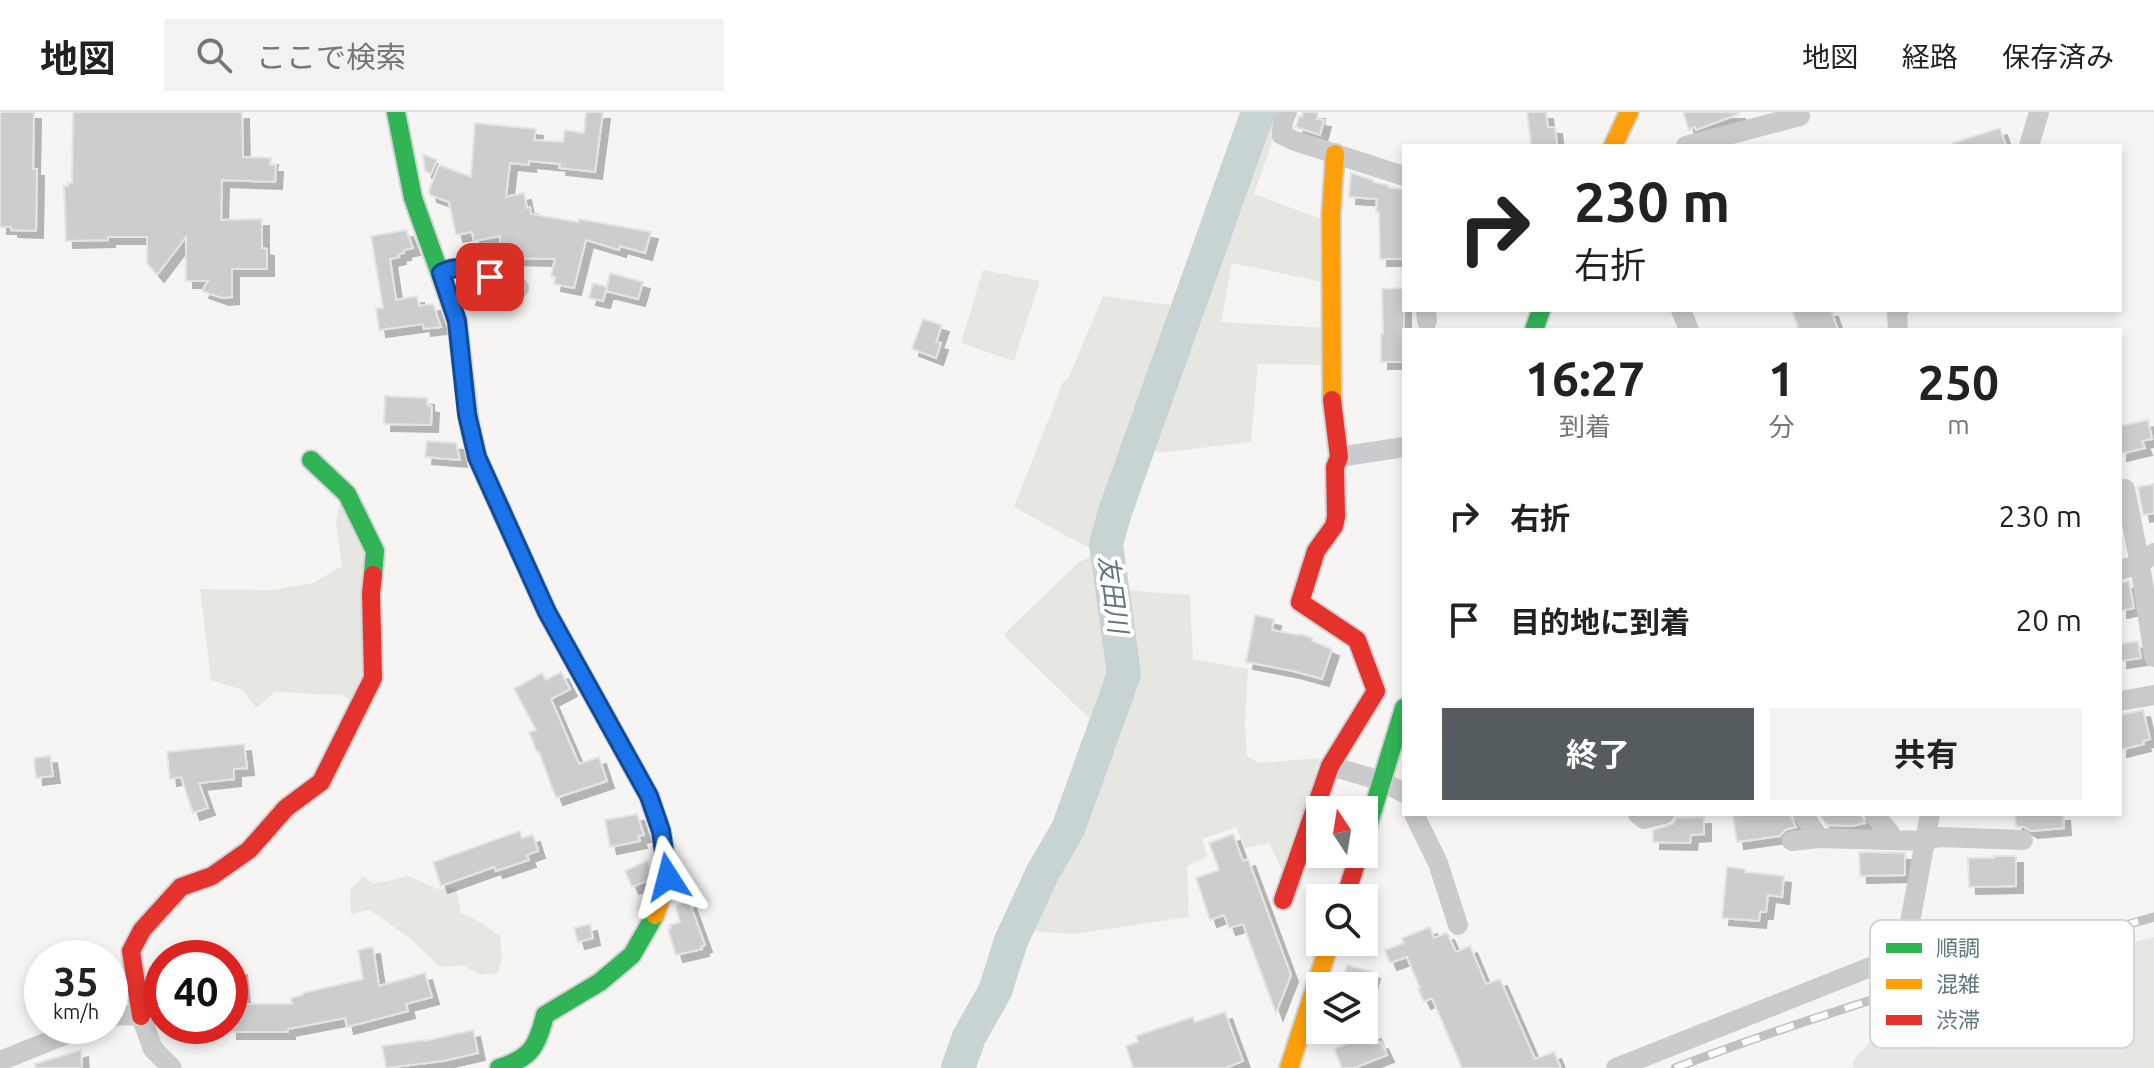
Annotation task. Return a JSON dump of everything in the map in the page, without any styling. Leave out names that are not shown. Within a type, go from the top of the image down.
[{"type":"street","points":[[396,112],[413,198],[457,321],[467,414],[477,457],[547,612],[649,796],[661,831],[668,877],[655,917],[632,955],[600,982],[545,1015],[538,1045],[519,1062],[499,1068]]},
{"type":"street","points":[[1287,112],[1282,135],[1402,175]]},
{"type":"street","points":[[1614,144],[1629,112]]},
{"type":"street","points":[[2030,144],[2039,112]]},
{"type":"street","points":[[1694,144],[1800,116]]},
{"type":"street","points":[[1283,900],[1330,766],[1376,691],[1357,640],[1300,602],[1316,551],[1334,526],[1336,517],[1335,467],[1339,457],[1331,388],[1331,215],[1335,154]]},
{"type":"street","points":[[441,273],[461,267],[519,288]]},
{"type":"street","points":[[1339,457],[1402,447]]},
{"type":"street","points":[[172,1068],[153,1049],[141,1016],[131,951],[142,930],[181,887],[212,876],[249,850],[286,808],[321,782],[373,678],[371,593],[375,551],[347,494],[311,460]]},
{"type":"street","points":[[2125,489],[2147,559],[2154,657]]},
{"type":"street","points":[[2122,569],[2147,559]]},
{"type":"street","points":[[2122,701],[2154,695]]},
{"type":"street","points":[[1377,796],[1402,715]]},
{"type":"street","points":[[1330,766],[1382,781],[1402,792]]},
{"type":"street","points":[[1415,816],[1438,863],[1458,925]]},
{"type":"street","points":[[1804,816],[1819,838]]},
{"type":"street","points":[[1876,816],[1890,833],[1889,840]]},
{"type":"street","points":[[1910,920],[1930,816]]},
{"type":"street","points":[[1792,841],[1819,838],[1925,841],[1939,837],[2023,840]]},
{"type":"street","points":[[1289,1068],[1325,956]]},
{"type":"street","points":[[1616,1068],[1870,967]]},
{"type":"street","points":[[128,1015],[141,1016]]},
{"type":"street","points":[[0,1061],[42,1044]]},
{"type":"shaded area","points":[[1262,112],[1278,112],[1281,116],[1254,194],[1327,221],[1323,282],[1232,263],[1221,322],[1326,328],[1326,365],[1258,364],[1251,442],[1158,453],[1149,440],[1157,408]]},
{"type":"shaded area","points":[[983,270],[1040,281],[1014,361],[961,343]]},
{"type":"shaded area","points":[[1103,296],[1184,307],[1113,507],[1101,550],[1085,546],[1014,507],[1063,382],[1068,379]]},
{"type":"shaded area","points":[[308,462],[345,497],[371,552],[366,592],[369,678],[351,701],[342,695],[275,692],[256,708],[243,690],[211,680],[200,589],[273,590],[313,583],[342,566],[336,524],[340,500],[303,466]]},
{"type":"shaded area","points":[[1100,553],[1119,672],[1092,721],[1005,637],[1005,633],[1079,562]]},
{"type":"shaded area","points":[[1122,590],[1190,595],[1193,659],[1248,669],[1247,756],[1259,763],[1320,758],[1284,874],[1269,843],[1245,848],[1236,827],[1202,839],[1207,857],[1187,866],[1189,917],[1074,934],[1030,931],[1065,857],[1131,673]]},
{"type":"shaded area","points":[[363,876],[373,884],[408,876],[437,889],[456,887],[461,913],[500,936],[502,959],[498,973],[481,975],[462,965],[440,967],[412,940],[370,910],[351,914],[350,890]]},
{"type":"shaded area","points":[[2154,937],[2154,1068],[1853,1068],[1853,1061],[1870,1042],[1870,1048],[2134,1048],[2134,942]]},
{"type":"shaded area","points":[[2154,946],[2154,1068],[1919,1068],[1927,1048],[2134,1048],[2134,952]]},
{"type":"building","points":[[0,112],[34,112],[36,231],[0,227]]},
{"type":"building","points":[[73,112],[242,112],[243,157],[271,158],[270,165],[276,165],[275,182],[222,180],[221,220],[262,219],[262,248],[267,249],[267,269],[232,269],[232,297],[222,298],[202,291],[208,281],[186,281],[186,237],[157,275],[147,263],[147,237],[66,241],[64,186],[72,183]]},
{"type":"building","points":[[586,112],[603,112],[595,172],[559,168],[560,164],[510,163],[506,197],[524,193],[531,214],[651,232],[645,253],[620,246],[619,250],[586,240],[574,288],[554,284],[555,277],[551,276],[555,259],[500,258],[500,236],[474,241],[472,232],[456,235],[449,202],[430,195],[429,190],[439,165],[471,177],[475,123],[536,129],[534,140],[563,142],[565,130],[584,133]]},
{"type":"building","points":[[1303,112],[1318,112],[1317,119],[1324,120],[1320,135],[1296,127]]},
{"type":"building","points":[[1527,112],[1546,112],[1548,127],[1555,127],[1557,144],[1531,144]]},
{"type":"building","points":[[1683,112],[1738,112],[1739,114],[1689,130]]},
{"type":"building","points":[[2000,128],[2005,144],[1953,144]]},
{"type":"building","points":[[423,154],[437,160],[431,174],[425,171]]},
{"type":"building","points":[[1351,173],[1388,187],[1402,189],[1402,259],[1380,259],[1377,199],[1349,197]]},
{"type":"building","points":[[406,230],[413,248],[390,259],[396,300],[417,296],[419,306],[433,304],[441,327],[424,329],[423,324],[379,330],[376,308],[383,308],[371,236]]},
{"type":"building","points":[[610,273],[643,282],[638,299],[606,291]]},
{"type":"building","points":[[593,283],[607,287],[603,301],[589,298]]},
{"type":"building","points":[[1402,288],[1402,362],[1381,362],[1382,289]]},
{"type":"building","points":[[1793,312],[1832,312],[1837,328],[1798,328]]},
{"type":"building","points":[[923,319],[942,325],[936,342],[941,343],[936,358],[912,349]]},
{"type":"building","points":[[385,396],[427,398],[427,405],[432,406],[431,425],[384,424]]},
{"type":"building","points":[[2148,420],[2152,439],[2142,441],[2145,448],[2122,454],[2122,426]]},
{"type":"building","points":[[427,441],[456,443],[460,460],[425,457]]},
{"type":"building","points":[[2154,484],[2154,513],[2143,515],[2138,487]]},
{"type":"building","points":[[2129,581],[2134,608],[2122,611],[2122,583]]},
{"type":"building","points":[[1255,615],[1274,619],[1272,630],[1301,634],[1332,649],[1322,679],[1246,662]]},
{"type":"building","points":[[2138,641],[2141,658],[2122,661],[2122,644]]},
{"type":"building","points":[[561,672],[570,689],[551,699],[579,764],[599,757],[607,781],[556,798],[529,732],[536,730],[514,689],[542,673],[546,680]]},
{"type":"building","points":[[2143,710],[2150,739],[2143,741],[2144,744],[2122,750],[2122,715]]},
{"type":"building","points":[[244,744],[247,768],[234,769],[234,779],[199,783],[208,808],[193,813],[181,777],[170,779],[167,752]]},
{"type":"building","points":[[50,756],[53,776],[36,778],[34,758]]},
{"type":"building","points":[[637,814],[644,835],[638,836],[640,841],[610,847],[605,820]]},
{"type":"building","points":[[1733,816],[1791,816],[1796,827],[1785,830],[1780,836],[1737,842]]},
{"type":"building","points":[[1820,816],[1862,816],[1865,823],[1852,826],[1826,825]]},
{"type":"building","points":[[2015,816],[2063,816],[2064,828],[2031,831],[2016,827]]},
{"type":"building","points":[[1704,817],[1704,834],[1691,835],[1690,843],[1653,842],[1653,830],[1673,824],[1676,818]]},
{"type":"building","points":[[520,831],[522,838],[533,835],[538,851],[527,855],[529,860],[496,871],[494,867],[441,886],[433,862]]},
{"type":"building","points":[[1233,834],[1243,861],[1248,859],[1291,975],[1276,1013],[1243,924],[1229,928],[1224,915],[1210,920],[1196,878],[1219,870],[1209,843]]},
{"type":"building","points":[[1859,852],[1905,853],[1905,875],[1860,876]]},
{"type":"building","points":[[2016,856],[2016,886],[1969,887],[1968,858]]},
{"type":"building","points":[[648,860],[649,880],[632,887],[625,871]]},
{"type":"building","points":[[1727,867],[1784,876],[1782,897],[1768,895],[1766,912],[1760,912],[1759,921],[1722,918]]},
{"type":"building","points":[[689,901],[705,945],[702,949],[676,955],[668,929],[670,925],[680,922],[677,905]]},
{"type":"building","points":[[590,924],[593,938],[578,942],[574,928]]},
{"type":"building","points":[[1430,927],[1434,938],[1447,933],[1456,952],[1470,946],[1486,984],[1500,979],[1535,1059],[1554,1052],[1561,1068],[1462,1068],[1432,998],[1424,1002],[1407,957],[1390,963],[1385,950],[1404,943],[1402,938]]},
{"type":"building","points":[[373,947],[379,986],[425,973],[432,997],[406,1004],[408,1011],[347,1027],[345,1018],[288,1029],[288,1032],[248,1032],[248,1004],[292,1004],[291,998],[303,993],[363,979],[358,950]]},
{"type":"building","points":[[1347,965],[1373,972],[1345,972]]},
{"type":"building","points":[[1225,1012],[1243,1061],[1225,1068],[1133,1068],[1126,1046],[1138,1042],[1136,1036],[1193,1017],[1195,1022]]},
{"type":"building","points":[[473,1030],[478,1053],[386,1068],[382,1046],[425,1041]]},
{"type":"building","points":[[1381,1042],[1387,1055],[1354,1068],[1342,1068],[1334,1049],[1346,1044]]},
{"type":"building","points":[[81,1050],[82,1068],[36,1068],[35,1064]]},
{"type":"waterway","name":"友田川","points":[[958,1068],[969,1037],[995,991],[1011,941],[1043,872],[1068,829],[1124,674],[1106,544],[1258,112]]},
{"type":"railway","points":[[2134,923],[2154,917]]},
{"type":"railway","points":[[1675,1068],[1870,1001]]},
{"type":"traffic: fast","points":[[396,112],[413,198],[457,321],[469,422]]},
{"type":"traffic: fast","points":[[1535,328],[1540,312]]},
{"type":"traffic: fast","points":[[311,460],[347,494],[375,551],[373,575]]},
{"type":"traffic: fast","points":[[1377,796],[1402,715]]},
{"type":"traffic: fast","points":[[499,1068],[519,1060],[531,1050],[545,1015],[600,982],[632,955],[655,915]]},
{"type":"traffic: slow","points":[[1614,144],[1629,112]]},
{"type":"traffic: slow","points":[[1332,400],[1331,215],[1335,154]]},
{"type":"traffic: slow","points":[[469,422],[477,457],[547,612],[649,796],[661,831],[668,877],[655,915]]},
{"type":"traffic: slow","points":[[1289,1068],[1325,956]]},
{"type":"traffic: jam","points":[[1283,900],[1330,766],[1376,691],[1357,640],[1300,602],[1316,551],[1334,526],[1336,517],[1335,467],[1339,457],[1332,400]]},
{"type":"traffic: jam","points":[[141,1016],[131,951],[142,930],[181,887],[212,876],[249,850],[286,808],[321,782],[373,678],[373,575]]},
{"type":"traffic: jam","points":[[1349,884],[1355,868]]},
{"type":"route","points":[[490,277],[461,267],[441,273],[457,321],[467,414],[477,457],[547,612],[649,796],[661,831],[668,877]]}]
